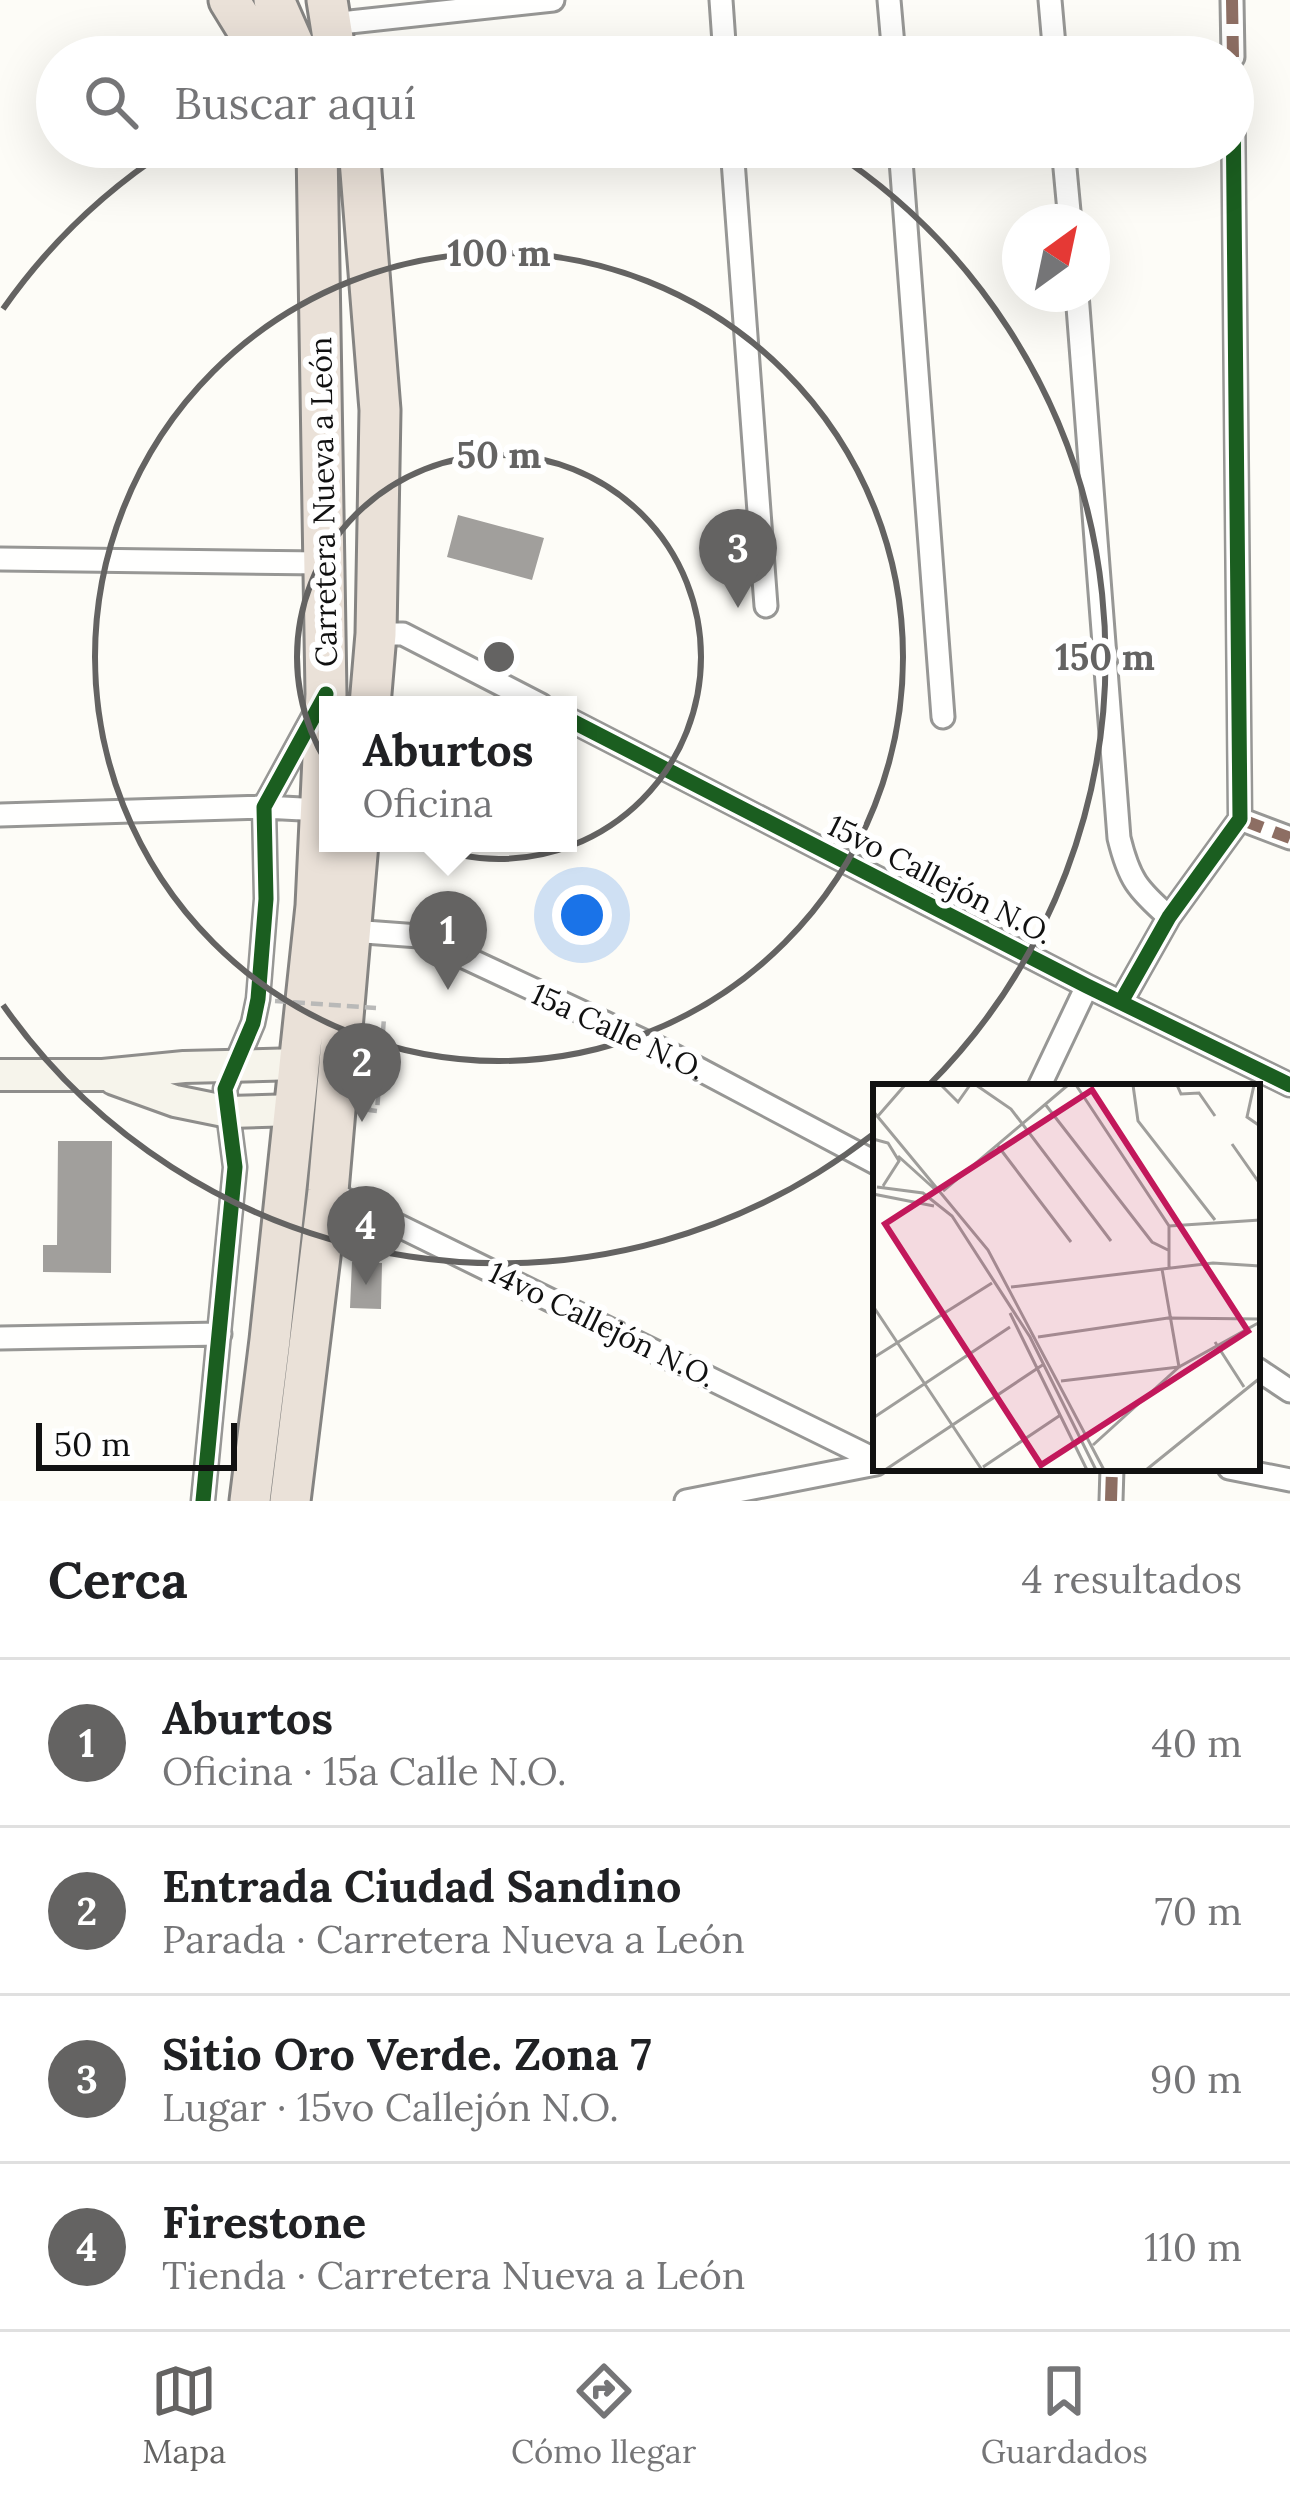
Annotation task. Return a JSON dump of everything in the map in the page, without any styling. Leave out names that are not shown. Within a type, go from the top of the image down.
[{"type":"highway","points":[[229,0],[251,36]]},
{"type":"highway","points":[[274,0],[289,36]]},
{"type":"highway","points":[[295,168],[307,322],[322,364]]},
{"type":"highway","name":"Carretera Nueva a León","points":[[317,168],[326,694]]},
{"type":"highway","name":"Carretera Nueva a León","points":[[356,168],[380,410],[371,696]]},
{"type":"highway","name":"Carretera Nueva a León","points":[[250,1501],[300,1064],[319,848]]},
{"type":"highway","points":[[290,1501],[328,1191],[357,852]]},
{"type":"street","points":[[338,23],[553,0]]},
{"type":"street","points":[[721,0],[724,36]]},
{"type":"street","points":[[890,0],[893,36]]},
{"type":"street","points":[[1050,0],[1053,36]]},
{"type":"street","points":[[1232,0],[1233,36]]},
{"type":"street","points":[[734,168],[766,606]]},
{"type":"street","points":[[902,168],[943,717]]},
{"type":"street","points":[[1065,168],[1068,204]]},
{"type":"street","points":[[1120,1002],[1169,917],[1240,819],[1234,168]]},
{"type":"street","points":[[1078,312],[1119,838],[1126,870],[1169,917]]},
{"type":"street","points":[[0,559],[323,563]]},
{"type":"street","points":[[376,634],[403,634],[524,696]]},
{"type":"street","points":[[203,1501],[236,1167],[225,1089],[258,999],[266,899],[264,807],[319,707]]},
{"type":"street","name":"15vo Callejón N.O.","points":[[577,724],[1290,1085]]},
{"type":"street","points":[[0,815],[264,807],[319,810]]},
{"type":"street","points":[[1240,819],[1290,838]]},
{"type":"street","name":"15a Calle N.O.","points":[[351,931],[419,937],[663,1051],[873,1161]]},
{"type":"street","points":[[1040,1084],[1087,986]]},
{"type":"street","points":[[0,1075],[103,1076],[184,1066],[300,1064]]},
{"type":"street","points":[[103,1076],[175,1101],[229,1112],[295,1110]]},
{"type":"street","name":"14vo Callejón N.O.","points":[[328,1191],[873,1461]]},
{"type":"street","points":[[0,1338],[220,1334]]},
{"type":"street","points":[[1260,1371],[1290,1391]]},
{"type":"street","points":[[686,1501],[873,1463]]},
{"type":"street","points":[[1111,1501],[1112,1471]]},
{"type":"street","points":[[1244,1471],[1290,1480]]},
{"type":"path","points":[[274,1001],[378,1009],[369,1110],[377,1111],[384,1018]]},
{"type":"building","points":[[458,515],[544,538],[532,580],[447,557]]},
{"type":"building","points":[[58,1141],[112,1141],[111,1273],[43,1272],[43,1245],[57,1245]]},
{"type":"building","points":[[352,1262],[382,1263],[381,1309],[350,1308]]},
{"type":"marked path","points":[[1232,0],[1233,36]]},
{"type":"marked path","points":[[1240,819],[1290,838]]},
{"type":"marked path","points":[[1111,1501],[1112,1471]]},
{"type":"cycle path","points":[[1121,1002],[1169,917],[1240,819],[1234,168]]},
{"type":"cycle path","points":[[203,1501],[235,1167],[225,1089],[258,999],[266,899],[264,807],[319,707]]},
{"type":"cycle path","points":[[577,724],[1290,1085]]},
{"type":"place","name":"Sitio Oro Verde. Zona 7","points":[[738,608]]},
{"type":"place","name":"Aburtos","points":[[448,990]]},
{"type":"place","name":"Entrada Ciudad Sandino","points":[[362,1122]]},
{"type":"place","name":"Firestone","points":[[366,1285]]}]
